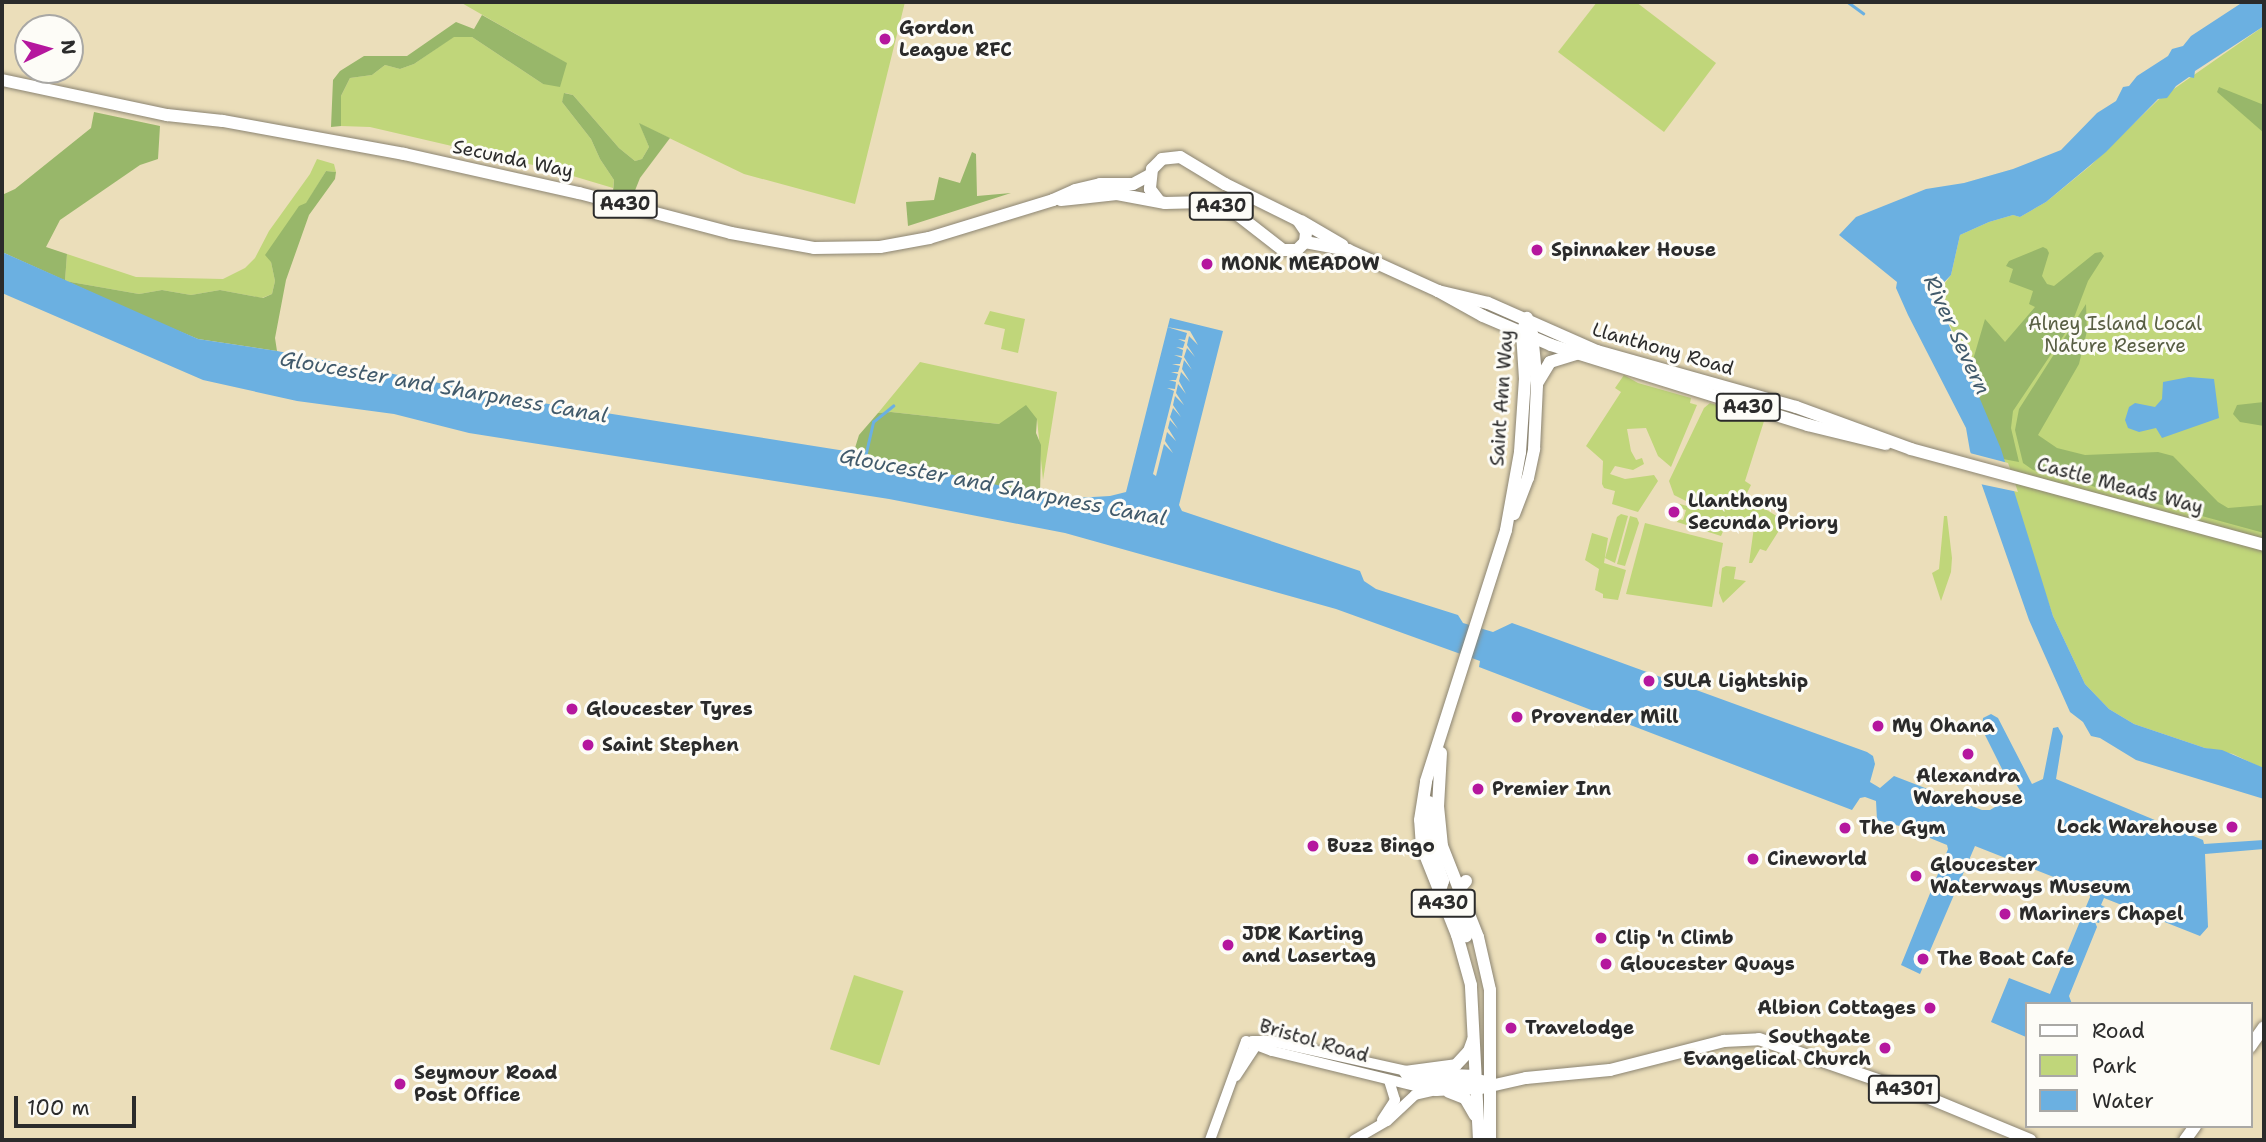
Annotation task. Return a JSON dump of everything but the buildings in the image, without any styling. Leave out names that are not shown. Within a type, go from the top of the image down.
[{"type":"main road","name":"Secunda Way","points":[[2,80],[167,114],[404,154],[579,193],[780,244],[862,249],[896,245],[958,231],[1088,186],[1133,184],[1150,175]]},
{"type":"main road","name":"A430","points":[[1150,175],[1162,159],[1180,157],[1331,236],[1348,250],[1438,291],[1462,306],[1528,329],[1577,354]]},
{"type":"main road","points":[[1150,175],[1150,189],[1158,201]]},
{"type":"main road","name":"Secunda Way","points":[[1053,200],[1117,194],[1158,201]]},
{"type":"main road","name":"A430","points":[[1158,201],[1196,201],[1219,205],[1238,215],[1278,248],[1291,251],[1302,245],[1348,250]]},
{"type":"main road","points":[[1298,220],[1306,232],[1302,245]]},
{"type":"main road","points":[[1438,291],[1472,299],[1528,329]]},
{"type":"main road","name":"Saint Ann Way","points":[[1476,1082],[1474,1029],[1466,960],[1434,897],[1422,847],[1420,820],[1426,781],[1487,599],[1506,530],[1532,463],[1537,385],[1528,329]]},
{"type":"main road","name":"Saint Ann Way","points":[[1506,530],[1523,416],[1528,329]]},
{"type":"main road","name":"Llanthony Road","points":[[1528,329],[1804,410],[1911,449],[1967,465]]},
{"type":"main road","points":[[1537,385],[1550,362],[1577,354]]},
{"type":"main road","name":"Llanthony Road","points":[[1577,354],[1858,439],[1911,449]]},
{"type":"main road","name":"Castle Meads Way","points":[[1967,465],[2264,545]]},
{"type":"main road","name":"Saint Ann Way","points":[[1443,735],[1438,828],[1442,846],[1462,885],[1488,974],[1491,1080]]},
{"type":"main road","points":[[1434,897],[1443,880],[1431,846],[1428,817],[1441,750]]},
{"type":"main road","points":[[1397,1075],[1457,1065],[1469,1051],[1474,1029],[1476,979],[1472,953],[1456,906],[1462,885]]},
{"type":"main road","points":[[2252,1044],[2264,1027]]},
{"type":"main road","name":"A4301","points":[[1476,1082],[1583,1074],[1706,1044],[1759,1039],[1924,1096],[2030,1140]]},
{"type":"main road","name":"Bristol Road","points":[[1230,1083],[1246,1041],[1397,1075],[1442,1091],[1476,1082]]},
{"type":"main road","points":[[1210,1140],[1230,1083],[1258,1043]]},
{"type":"main road","points":[[1397,1075],[1476,1082]]},
{"type":"main road","points":[[1378,1124],[1395,1100],[1397,1075]]},
{"type":"main road","name":"A430","points":[[1490,1140],[1491,1080]]},
{"type":"main road","name":"A430","points":[[1476,1082],[1479,1140]]},
{"type":"main road","points":[[1354,1140],[1395,1115],[1415,1095],[1442,1091],[1465,1098],[1478,1125]]},
{"type":"green space","points":[[460,2],[905,2],[855,204],[744,174],[640,124],[649,147],[642,159],[635,161],[619,148],[573,95],[565,93],[562,102],[591,139],[614,180],[613,188],[546,168],[370,127],[341,126],[341,96],[350,78],[372,75],[385,65],[400,69],[414,64],[453,37],[472,37],[543,84],[566,63]]},
{"type":"green space","points":[[1597,2],[1636,2],[1716,63],[1664,132],[1558,52]]},
{"type":"green space","points":[[482,15],[567,63],[560,87],[543,84],[472,37],[454,37],[414,64],[400,69],[385,65],[372,75],[350,78],[341,96],[341,126],[331,127],[333,80],[340,71],[364,56],[407,56],[456,22],[474,29]]},
{"type":"green space","name":"Alney Island Local Nature Reserve","points":[[2264,26],[2262,768],[2233,754],[2205,748],[2134,724],[2109,709],[2085,684],[2053,616],[1970,370],[1935,292],[1936,287],[1945,283],[1951,275],[1960,235],[1989,222],[2013,215],[2020,217],[2046,202],[2090,166],[2158,100]]},
{"type":"green space","points":[[2219,87],[2264,105],[2264,133],[2217,92]]},
{"type":"green space","points":[[564,93],[573,95],[619,148],[635,161],[642,159],[649,147],[639,123],[670,138],[640,178],[632,198],[613,192],[614,180],[591,139],[562,102]]},
{"type":"green space","points":[[94,112],[160,126],[158,159],[140,165],[60,220],[46,247],[67,254],[65,281],[2,252],[2,195],[15,189],[91,128]]},
{"type":"green space","points":[[972,152],[976,154],[977,196],[1011,193],[908,226],[906,202],[934,200],[939,177],[960,183]]},
{"type":"green space","points":[[317,159],[334,164],[336,172],[326,171],[271,262],[275,281],[272,294],[262,298],[220,290],[191,295],[162,290],[139,294],[65,281],[67,254],[136,277],[223,279],[245,268],[255,258],[269,231],[310,174]]},
{"type":"green space","points":[[326,171],[336,172],[335,179],[309,215],[286,280],[275,338],[277,351],[198,339],[67,281],[139,294],[162,290],[191,295],[220,290],[263,298],[272,294],[275,281],[271,262],[265,255],[299,206],[306,203]]},
{"type":"green space","points":[[2043,247],[2049,253],[2042,276],[2047,284],[2054,286],[2095,253],[2101,252],[2104,256],[2088,281],[2072,323],[2013,411],[2011,428],[2019,462],[2003,459],[1972,385],[1970,370],[1985,319],[2005,342],[2035,307],[2029,304],[2033,291],[2009,282],[2013,269],[2006,266],[2009,261]]},
{"type":"green space","points":[[2086,304],[2087,331],[2079,364],[2038,435],[2057,448],[2085,455],[2158,452],[2173,456],[2218,502],[2228,508],[2264,505],[2264,533],[2033,470],[2023,463],[2015,430],[2019,409]]},
{"type":"green space","points":[[990,311],[1025,319],[1018,353],[1001,349],[1005,329],[984,324]]},
{"type":"green space","points":[[920,362],[1057,392],[1043,480],[1037,419],[999,424],[891,412],[878,413]]},
{"type":"green space","points":[[1624,375],[1638,383],[1691,398],[1690,403],[1697,405],[1671,467],[1658,456],[1646,428],[1627,429],[1631,451],[1636,460],[1642,458],[1644,464],[1633,470],[1615,466],[1610,474],[1625,479],[1654,475],[1658,481],[1638,512],[1612,504],[1615,491],[1604,488],[1602,484],[1603,461],[1586,446],[1621,392],[1615,388]]},
{"type":"green space","points":[[2264,402],[2264,426],[2240,422],[2233,414],[2237,405]]},
{"type":"green space","points":[[1710,403],[1765,418],[1745,481],[1751,485],[1745,497],[1785,521],[1766,551],[1760,549],[1752,563],[1749,563],[1755,520],[1743,518],[1741,531],[1725,527],[1721,536],[1677,522],[1678,519],[1683,520],[1686,510],[1679,508],[1680,504],[1687,506],[1688,502],[1674,495],[1669,481],[1704,408]]},
{"type":"green space","points":[[1026,405],[1037,419],[1036,433],[1041,445],[1040,495],[905,465],[858,453],[855,448],[859,435],[878,413],[891,412],[999,424]]},
{"type":"green space","points":[[1621,514],[1628,516],[1615,563],[1605,558],[1617,517]]},
{"type":"green space","points":[[1630,516],[1637,518],[1639,523],[1625,566],[1617,564]]},
{"type":"green space","points":[[1944,516],[1947,516],[1952,558],[1951,572],[1941,601],[1932,573],[1939,569]]},
{"type":"green space","points":[[1645,523],[1723,543],[1712,607],[1626,594]]},
{"type":"green space","points":[[1592,533],[1608,538],[1604,563],[1626,570],[1618,600],[1603,598],[1603,594],[1595,590],[1599,569],[1585,560]]},
{"type":"green space","points":[[1736,567],[1734,579],[1746,581],[1723,603],[1719,593],[1722,568]]},
{"type":"green space","points":[[854,975],[903,991],[879,1065],[830,1049]]},
{"type":"water","points":[[2243,2],[2264,2],[2264,26],[2195,71],[2194,78],[2189,77],[2176,86],[2167,98],[2158,99],[2106,152],[2046,202],[2020,217],[2013,215],[1989,222],[1960,235],[1951,275],[1935,292],[2001,449],[2053,616],[2085,684],[2109,709],[2134,724],[2205,748],[2222,750],[2264,768],[2264,799],[2136,760],[2100,738],[2091,736],[2083,722],[2070,712],[2029,620],[1970,451],[1966,428],[1908,315],[1896,288],[1897,282],[1839,235],[1856,217],[1926,189],[1964,183],[2013,169],[2061,150],[2097,113],[2116,101],[2123,87],[2129,86],[2137,76],[2168,56],[2172,49],[2183,46],[2191,36]]},
{"type":"water","name":"Gloucester and Sharpness Canal","points":[[2,252],[198,339],[277,351],[530,401],[858,453],[1058,499],[1110,496],[1126,492],[1170,318],[1223,331],[1179,505],[1182,511],[1360,571],[1364,581],[1376,589],[1458,615],[1463,623],[1493,632],[1512,623],[1867,752],[1873,756],[1875,764],[1870,782],[1880,788],[1894,776],[1982,810],[1990,810],[2021,792],[2008,771],[2003,771],[1982,729],[1983,718],[1991,714],[1998,718],[2032,784],[2043,779],[2053,728],[2058,727],[2063,736],[2056,779],[2203,840],[2204,844],[2264,840],[2264,849],[2205,854],[2208,927],[2200,936],[2104,898],[2101,905],[2105,907],[2099,923],[2095,922],[2097,927],[2069,996],[2071,1002],[2024,1002],[2024,1036],[1991,1022],[2009,978],[2050,994],[2090,897],[2089,891],[1975,846],[1920,974],[1901,965],[1948,849],[1947,845],[1903,827],[1877,820],[1876,801],[1860,798],[1852,810],[1479,667],[1480,661],[1336,609],[1065,533],[889,499],[469,433],[394,414],[297,401],[203,380],[2,293]]},
{"type":"water","points":[[2189,377],[2214,379],[2219,418],[2162,438],[2156,428],[2139,432],[2128,428],[2125,420],[2129,407],[2135,403],[2155,407],[2162,399],[2163,382]]},
{"type":"pier","points":[[1167,327],[1190,331],[1198,345],[1189,336],[1187,345],[1195,357],[1187,348],[1184,357],[1192,370],[1184,360],[1182,369],[1190,382],[1181,372],[1179,381],[1186,394],[1178,384],[1176,393],[1184,405],[1175,396],[1173,405],[1181,417],[1173,408],[1170,417],[1178,429],[1170,420],[1168,428],[1176,441],[1167,432],[1165,441],[1173,453],[1164,444],[1156,476],[1153,474],[1174,391],[1167,388],[1175,389],[1176,382],[1169,380],[1176,380],[1178,374],[1171,372],[1178,372],[1180,366],[1172,364],[1180,364],[1182,358],[1174,355],[1182,356],[1183,350],[1176,347],[1183,348],[1185,342],[1178,339],[1185,340],[1187,333]]},
{"type":"pier","points":[[1966,452],[2008,463],[2018,492],[1980,484]]},
{"type":"waterway","points":[[1848,2],[1863,13]]},
{"type":"waterway","name":"Gloucester and Sharpness Canal","points":[[865,457],[873,422],[893,406]]},
{"type":"place","name":"Gordon League RFC","points":[[885,39]]},
{"type":"place","name":"Spinnaker House","points":[[1537,250]]},
{"type":"place","name":"MONK MEADOW","points":[[1207,264]]},
{"type":"place","name":"Llanthony Secunda Priory","points":[[1674,512]]},
{"type":"place","name":"SULA Lightship","points":[[1649,681]]},
{"type":"place","name":"Gloucester Tyres","points":[[572,709]]},
{"type":"place","name":"Provender Mill","points":[[1517,717]]},
{"type":"place","name":"My Ohana","points":[[1878,726]]},
{"type":"place","name":"Saint Stephen","points":[[588,745]]},
{"type":"place","name":"Alexandra Warehouse","points":[[1968,754]]},
{"type":"place","name":"Premier Inn","points":[[1478,789]]},
{"type":"place","name":"Lock Warehouse","points":[[2232,827]]},
{"type":"place","name":"The Gym","points":[[1845,828]]},
{"type":"place","name":"Buzz Bingo","points":[[1313,846]]},
{"type":"place","name":"Cineworld","points":[[1753,859]]},
{"type":"place","name":"Gloucester Waterways Museum","points":[[1916,876]]},
{"type":"place","name":"Mariners Chapel","points":[[2005,914]]},
{"type":"place","name":"Clip 'n Climb","points":[[1601,938]]},
{"type":"place","name":"JDR Karting and Lasertag","points":[[1228,945]]},
{"type":"place","name":"The Boat Cafe","points":[[1923,959]]},
{"type":"place","name":"Gloucester Quays","points":[[1606,964]]},
{"type":"place","name":"Albion Cottages","points":[[1930,1008]]},
{"type":"place","name":"Travelodge","points":[[1511,1028]]},
{"type":"place","name":"Southgate Evangelical Church","points":[[1885,1048]]},
{"type":"place","name":"Seymour Road Post Office","points":[[400,1084]]},
{"type":"water label","name":"River Severn","points":[[1957,335]]}]
